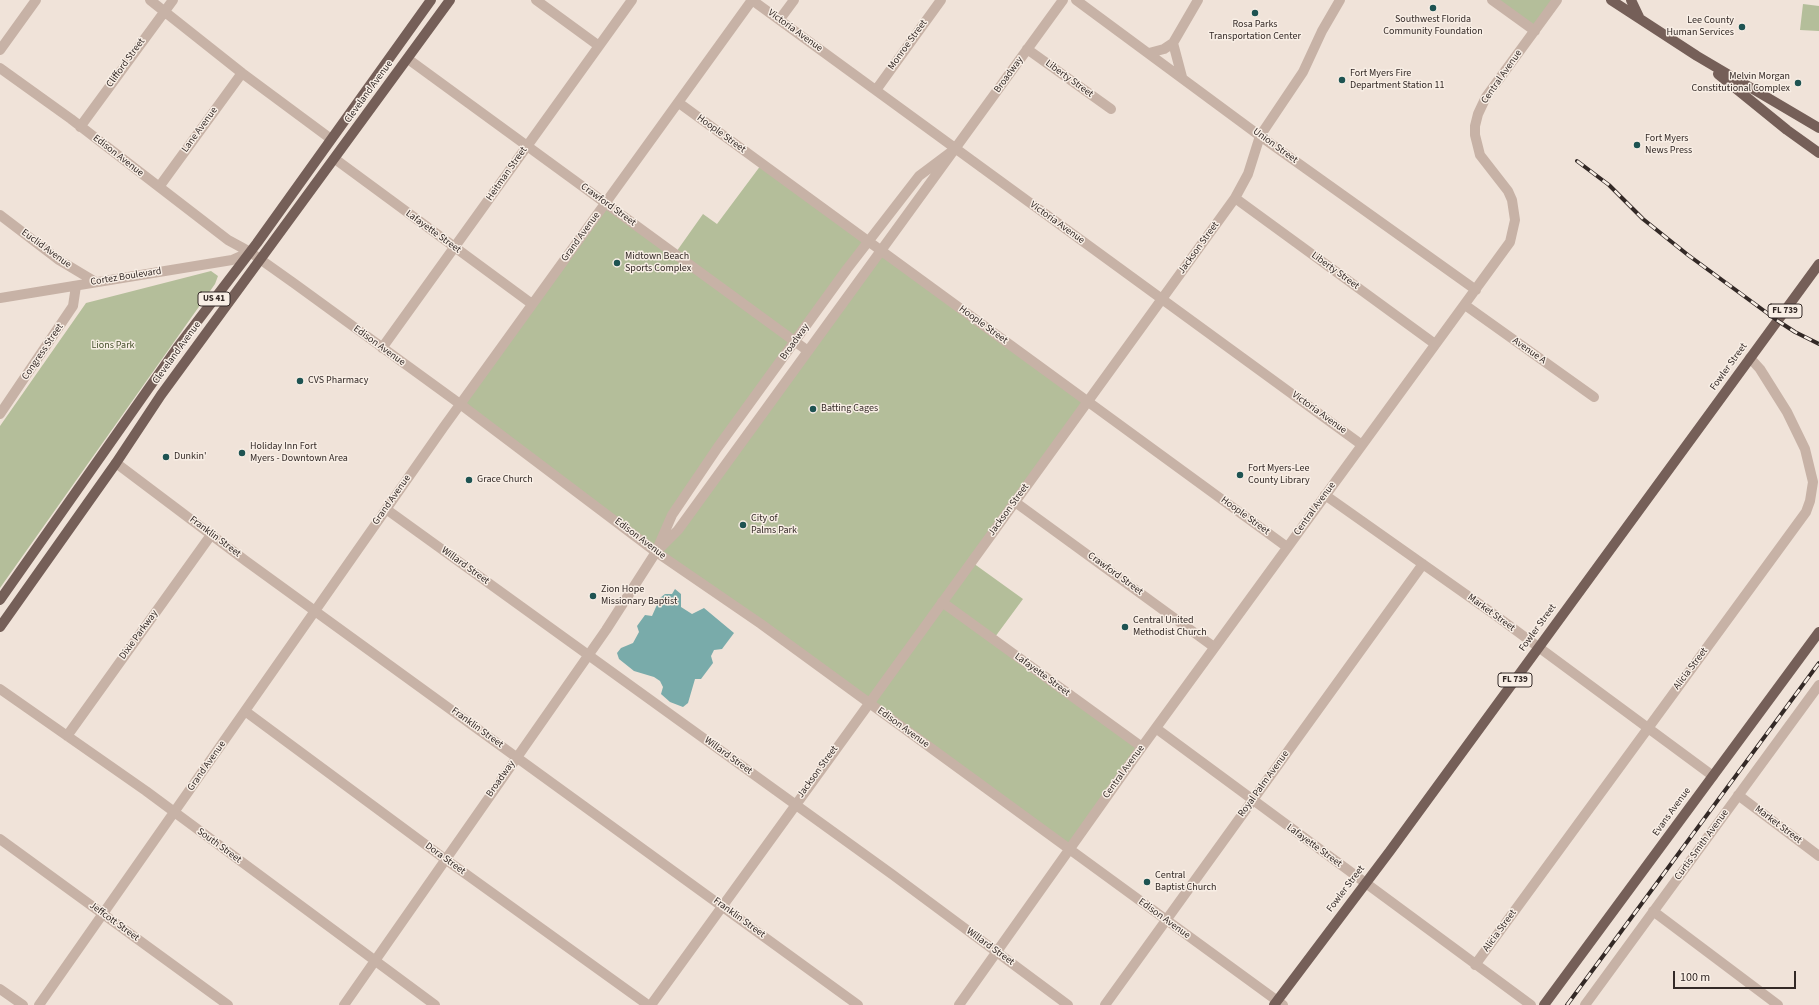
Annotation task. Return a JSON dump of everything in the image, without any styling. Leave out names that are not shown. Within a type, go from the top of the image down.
[{"type":"main road","name":"Cleveland Avenue","points":[[0,600],[177,348],[250,252],[431,0]]},
{"type":"main road","name":"Cleveland Avenue","points":[[0,627],[116,463],[161,395],[450,0]]},
{"type":"main road","points":[[1612,0],[1696,56],[1819,128]]},
{"type":"main road","points":[[1631,0],[1643,22]]},
{"type":"main road","points":[[408,59],[409,41],[415,23]]},
{"type":"main road","points":[[1696,56],[1819,153]]},
{"type":"main road","points":[[1759,107],[1764,103],[1772,104],[1819,133]]},
{"type":"main road","name":"Fowler Street","points":[[1278,1004],[1819,264]]},
{"type":"main road","points":[[116,434],[116,463]]},
{"type":"main road","name":"Evans Avenue","points":[[1544,1005],[1819,632]]},
{"type":"street","points":[[0,50],[36,0]]},
{"type":"street","points":[[150,0],[242,73],[331,139]]},
{"type":"street","name":"Clifford Street","points":[[80,127],[173,0]]},
{"type":"street","points":[[536,0],[599,46]]},
{"type":"street","name":"Heitman Street","points":[[382,348],[632,0]]},
{"type":"street","name":"Victoria Avenue","points":[[752,0],[1362,444]]},
{"type":"street","name":"Grand Avenue","points":[[39,1005],[460,404],[752,0]]},
{"type":"street","points":[[780,20],[794,0]]},
{"type":"street","name":"Monroe Street","points":[[876,90],[941,0]]},
{"type":"street","name":"Broadway","points":[[656,552],[678,530],[1063,0]]},
{"type":"street","name":"Union Street","points":[[1076,0],[1260,136],[1476,290]]},
{"type":"street","points":[[1149,53],[1164,49],[1173,43],[1198,0]]},
{"type":"street","name":"Jackson Street","points":[[649,1005],[1235,198],[1248,174],[1260,136],[1303,72],[1322,31],[1340,0]]},
{"type":"street","points":[[1492,0],[1535,31]]},
{"type":"street","name":"Central Avenue","points":[[959,1005],[1214,647],[1510,242],[1515,220],[1512,200],[1508,191],[1480,155],[1476,140],[1475,126],[1478,114],[1486,97],[1557,0]]},
{"type":"street","points":[[1173,43],[1182,77]]},
{"type":"street","name":"Liberty Street","points":[[1027,49],[1111,109]]},
{"type":"street","name":"Crawford Street","points":[[408,59],[808,351]]},
{"type":"street","name":"Edison Avenue","points":[[0,68],[228,240],[250,252],[460,404],[656,552],[761,624],[1278,1004]]},
{"type":"street","name":"Lane Avenue","points":[[159,187],[242,73]]},
{"type":"street","name":"Hoople Street","points":[[679,103],[1287,547]]},
{"type":"street","name":"Broadway","points":[[344,1005],[588,655],[656,552],[677,508],[730,430],[868,241],[919,176],[955,149]]},
{"type":"street","name":"Lafayette Street","points":[[335,159],[532,304]]},
{"type":"street","name":"Liberty Street","points":[[1235,198],[1435,344]]},
{"type":"street","name":"Euclid Avenue","points":[[0,215],[58,260],[94,281]]},
{"type":"street","name":"Cortez Boulevard","points":[[0,298],[76,286],[94,281],[232,260],[250,252]]},
{"type":"street","name":"Congress Street","points":[[0,414],[73,306],[76,286]]},
{"type":"street","name":"Avenue A","points":[[1465,305],[1594,397]]},
{"type":"street","name":"Alicia Street","points":[[1475,965],[1647,728],[1798,524],[1810,501],[1812,491],[1811,471],[1803,444],[1787,412],[1760,368],[1750,358]]},
{"type":"street","name":"Franklin Street","points":[[116,463],[211,535],[858,1005]]},
{"type":"street","name":"Market Street","points":[[1325,495],[1423,564],[1713,776]]},
{"type":"street","name":"Crawford Street","points":[[1015,502],[1214,647]]},
{"type":"street","name":"Willard Street","points":[[386,509],[1068,1005]]},
{"type":"street","name":"Dixie Parkway","points":[[67,736],[211,535]]},
{"type":"street","name":"Royal Palm Avenue","points":[[1105,1005],[1423,564]]},
{"type":"street","name":"Lafayette Street","points":[[942,602],[1142,747]]},
{"type":"street","name":"Curtis Smith Avenue","points":[[1585,1005],[1819,685]]},
{"type":"street","name":"South Street","points":[[0,689],[174,812],[435,1005]]},
{"type":"street","name":"Dora Street","points":[[244,711],[445,859],[649,1005]]},
{"type":"street","name":"Lafayette Street","points":[[1156,729],[1531,1005]]},
{"type":"street","name":"Market Street","points":[[1738,795],[1819,856]]},
{"type":"street","name":"Jeffcott Street","points":[[0,839],[228,1005]]},
{"type":"street","points":[[1653,912],[1778,1005]]},
{"type":"street","points":[[0,989],[23,1005]]},
{"type":"green space","points":[[1491,0],[1557,0],[1534,31]]},
{"type":"green space","points":[[1803,4],[1819,6],[1819,31],[1800,30]]},
{"type":"green space","points":[[761,165],[865,242],[672,512],[655,549],[463,403],[605,206],[674,255],[703,214],[717,224]]},
{"type":"green space","name":"City of Palms Park","points":[[881,253],[1084,401],[868,700],[659,551]]},
{"type":"green space","name":"Lions Park","points":[[211,271],[218,276],[215,284],[0,588],[0,426],[86,303]]},
{"type":"green space","points":[[973,563],[1023,599],[995,637],[945,601]]},
{"type":"green space","points":[[942,605],[1139,747],[1069,847],[871,703]]},
{"type":"water","points":[[675,589],[681,594],[681,607],[692,614],[704,608],[734,633],[722,649],[714,650],[711,656],[713,663],[701,679],[695,679],[688,703],[683,707],[670,702],[661,694],[663,687],[660,681],[654,677],[634,671],[619,659],[617,653],[621,648],[633,643],[639,632],[637,626],[645,615],[652,616],[660,598],[665,594],[672,594]]},
{"type":"railway","points":[[1577,161],[1609,185],[1643,219],[1688,255],[1778,321],[1795,332],[1819,344]]},
{"type":"railway","points":[[1567,1005],[1819,663]]},
{"type":"place","name":"Southwest Florida Community Foundation","points":[[1433,8]]},
{"type":"place","name":"Rosa Parks Transportation Center","points":[[1255,13]]},
{"type":"place","name":"Lee County Human Services","points":[[1742,27]]},
{"type":"place","name":"Fort Myers Fire Department Station 11","points":[[1342,80]]},
{"type":"place","name":"Melvin Morgan Constitutional Complex","points":[[1798,83]]},
{"type":"place","name":"Fort Myers News Press","points":[[1637,145]]},
{"type":"place","name":"Midtown Beach Sports Complex","points":[[617,263]]},
{"type":"place","name":"CVS Pharmacy","points":[[300,381]]},
{"type":"place","name":"Batting Cages","points":[[813,409]]},
{"type":"place","name":"Holiday Inn Fort Myers - Downtown Area","points":[[242,453]]},
{"type":"place","name":"Dunkin'","points":[[166,457]]},
{"type":"place","name":"Fort Myers-Lee County Library","points":[[1240,475]]},
{"type":"place","name":"Grace Church","points":[[469,480]]},
{"type":"place","name":"City of Palms Park","points":[[743,525]]},
{"type":"place","name":"Zion Hope Missionary Baptist","points":[[593,596]]},
{"type":"place","name":"Central United Methodist Church","points":[[1125,627]]},
{"type":"place","name":"Central Baptist Church","points":[[1147,882]]}]
